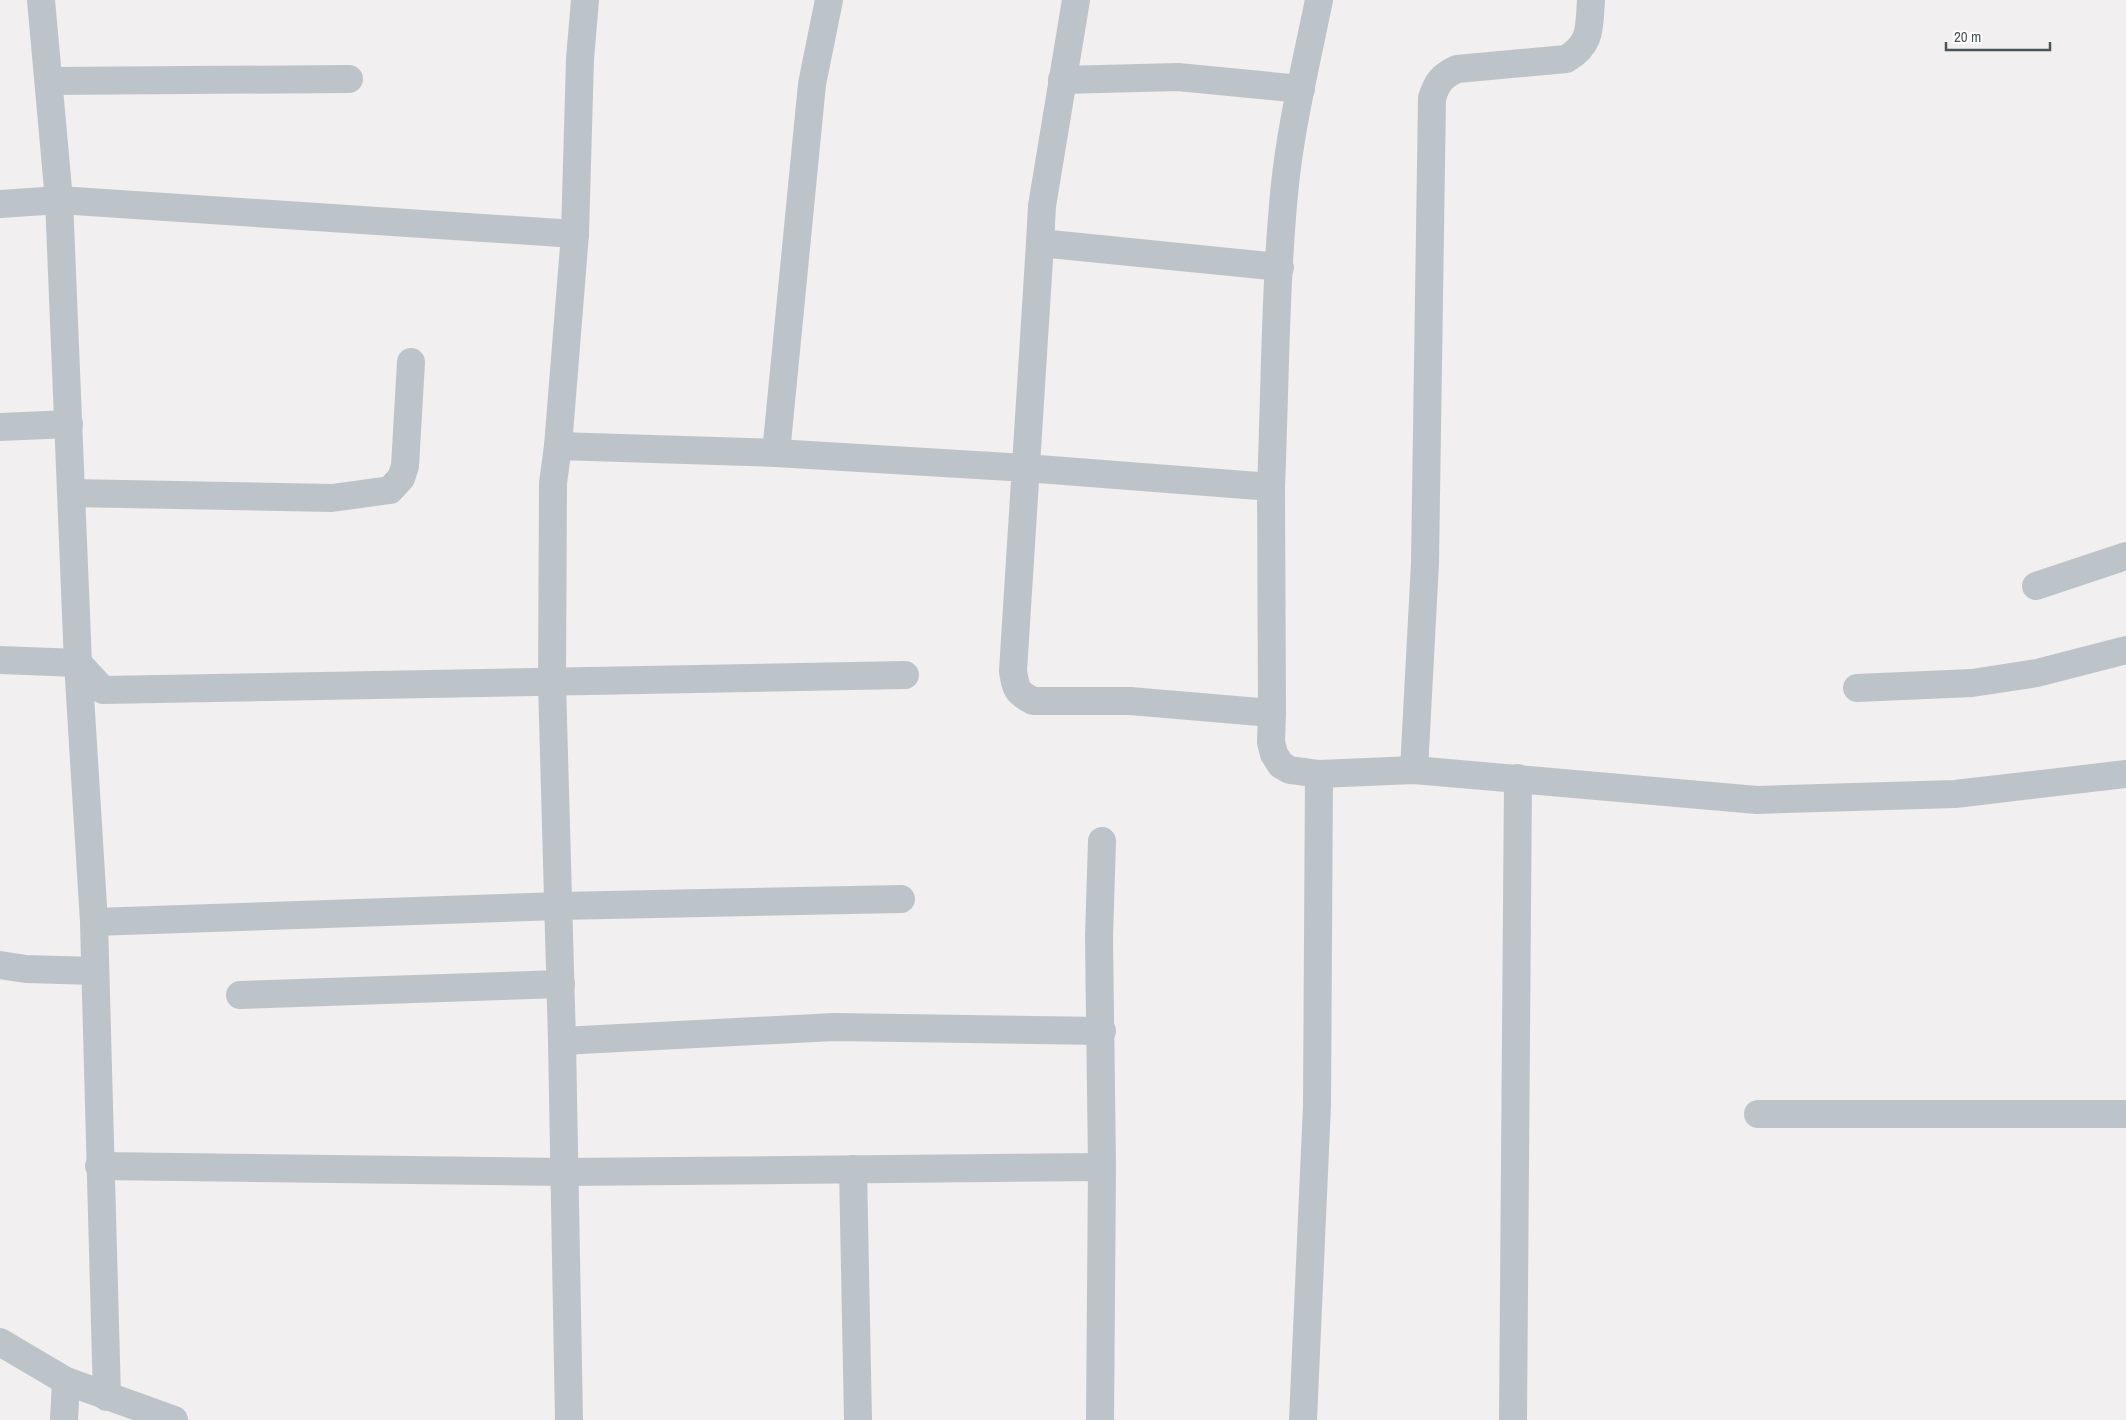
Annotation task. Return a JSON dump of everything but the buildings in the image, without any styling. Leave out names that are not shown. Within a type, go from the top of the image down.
[{"type":"street","points":[[41,0],[60,200],[78,663],[94,922],[99,1166],[107,1397]]},
{"type":"street","points":[[569,1420],[559,906],[552,683],[553,484],[558,446],[575,234],[580,59],[585,0]]},
{"type":"street","points":[[776,453],[812,84],[829,0]]},
{"type":"street","points":[[1076,0],[1042,206],[1014,671],[1016,689],[1033,701],[1130,702],[1272,713]]},
{"type":"street","points":[[1319,0],[1301,89],[1284,193],[1280,267],[1271,486],[1271,742],[1274,754],[1281,764],[1290,770],[1320,774],[1414,770],[1757,800],[1955,794],[2126,774]]},
{"type":"street","points":[[1414,770],[1424,563],[1432,98],[1435,86],[1443,75],[1457,69],[1566,59],[1578,52],[1586,43],[1591,0]]},
{"type":"street","points":[[1062,80],[1178,77],[1301,89]]},
{"type":"street","points":[[49,81],[349,78]]},
{"type":"street","points":[[0,204],[60,200],[575,234]]},
{"type":"street","points":[[1040,243],[1280,267]]},
{"type":"street","points":[[71,492],[332,498],[390,490],[401,478],[405,466],[411,362]]},
{"type":"street","points":[[0,427],[69,424]]},
{"type":"street","points":[[558,446],[776,453],[1026,468],[1271,486]]},
{"type":"street","points":[[2036,586],[2126,556]]},
{"type":"street","points":[[1857,688],[1972,683],[2037,673],[2126,650]]},
{"type":"street","points":[[0,660],[78,663],[103,690],[905,675]]},
{"type":"street","points":[[1303,1420],[1317,1105],[1320,774]]},
{"type":"street","points":[[1512,1420],[1518,778]]},
{"type":"street","points":[[1100,1420],[1102,1031],[1100,937],[1102,841]]},
{"type":"street","points":[[94,922],[559,906],[901,899]]},
{"type":"street","points":[[0,965],[26,969],[95,971]]},
{"type":"street","points":[[240,995],[560,984]]},
{"type":"street","points":[[562,1041],[834,1027],[1102,1031]]},
{"type":"street","points":[[1758,1114],[2126,1114]]},
{"type":"street","points":[[99,1166],[563,1172],[1102,1167]]},
{"type":"street","points":[[853,1169],[858,1420]]},
{"type":"street","points":[[0,1342],[66,1381],[174,1420]]},
{"type":"street","points":[[64,1420],[66,1381]]}]
